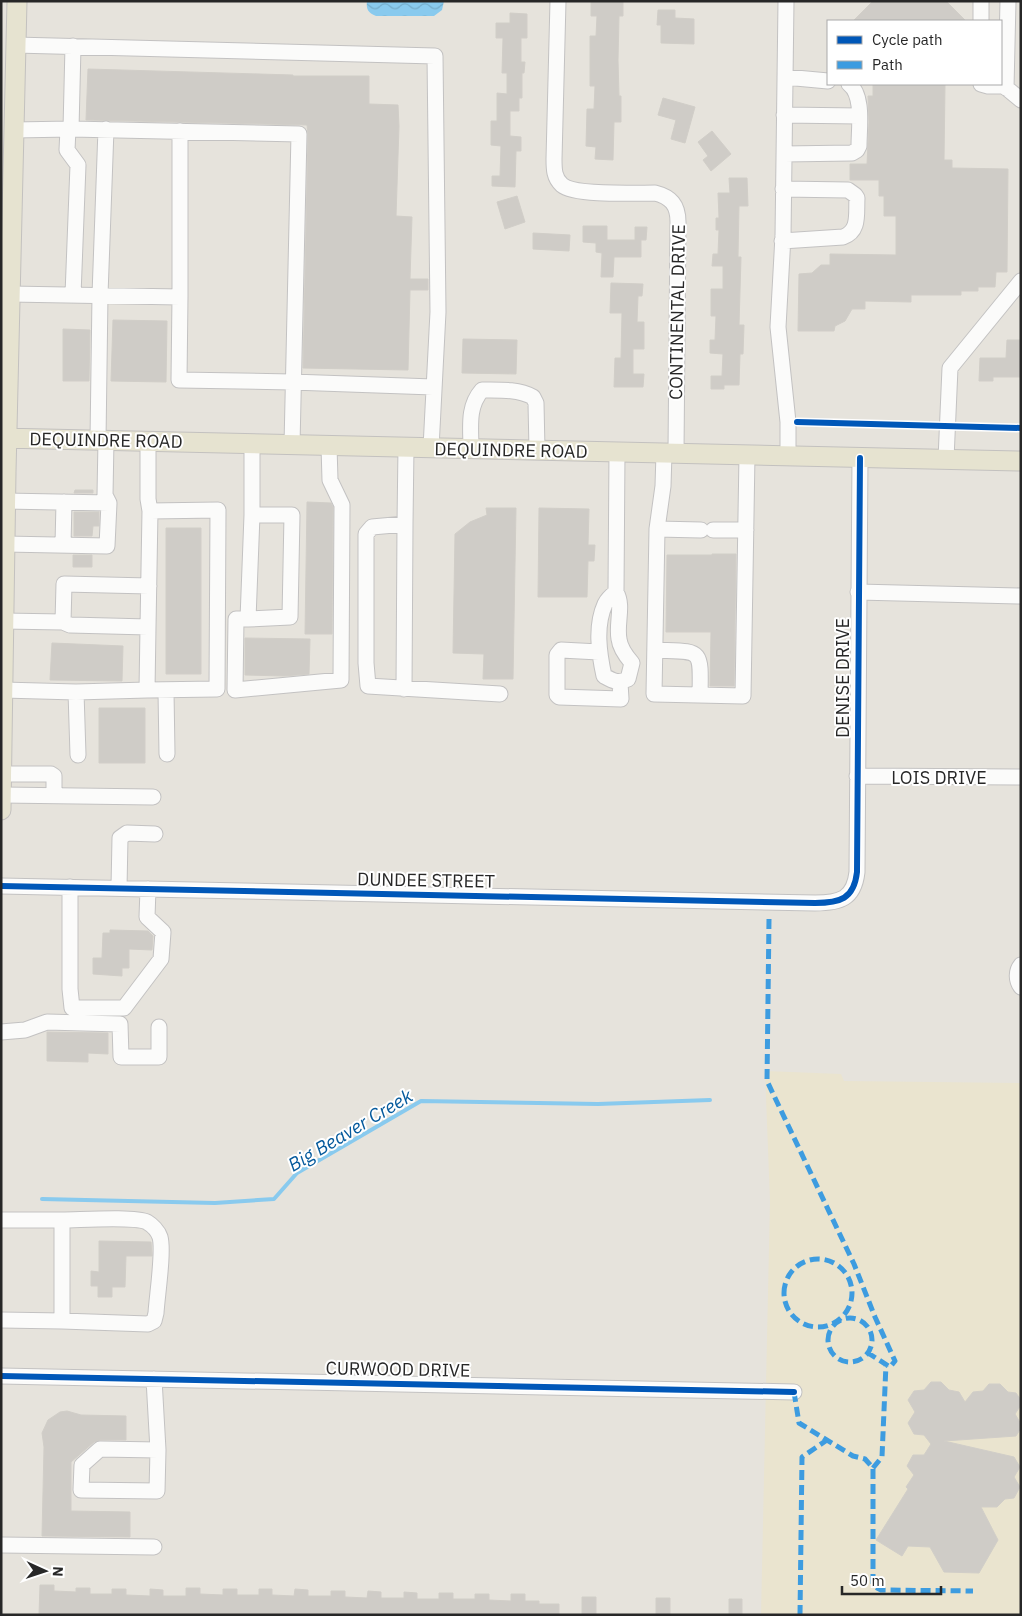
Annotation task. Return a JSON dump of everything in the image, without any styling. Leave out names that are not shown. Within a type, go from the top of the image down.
[{"type":"main road","points":[[1,810],[3,542],[6,501],[4,438],[5,342],[10,294],[17,1]]},
{"type":"main road","name":"DEQUINDRE ROAD","points":[[4,438],[1021,461]]},
{"type":"street","name":"CONTINENTAL DRIVE","points":[[558,1],[554,159],[555,174],[558,181],[563,186],[579,192],[655,193],[664,195],[671,199],[677,209],[670,453]]},
{"type":"street","points":[[786,1],[782,241],[778,327],[788,422],[788,456]]},
{"type":"street","points":[[981,1],[981,20]]},
{"type":"street","points":[[1006,88],[1008,1]]},
{"type":"street","points":[[15,45],[435,56],[438,312],[431,448]]},
{"type":"street","points":[[72,46],[67,150],[78,165],[73,295]]},
{"type":"street","points":[[785,77],[827,81]]},
{"type":"street","points":[[784,154],[852,153],[857,150],[859,146],[859,98],[856,90],[850,85]]},
{"type":"street","points":[[987,85],[1006,88],[1021,100]]},
{"type":"street","points":[[784,115],[859,116]]},
{"type":"street","points":[[14,130],[106,129],[299,134],[292,445]]},
{"type":"street","points":[[3,542],[107,546],[109,503],[105,495],[102,440],[100,295],[106,129]]},
{"type":"street","points":[[180,131],[179,380],[433,387]]},
{"type":"street","points":[[782,241],[850,235],[855,228],[857,198],[855,194],[848,190],[783,190]]},
{"type":"street","points":[[946,459],[950,368],[1021,280]]},
{"type":"street","points":[[10,294],[180,296]]},
{"type":"street","points":[[472,449],[471,410],[476,397],[482,390],[505,390],[525,392],[534,397],[536,403],[537,450]]},
{"type":"street","points":[[147,690],[150,511],[148,499],[148,441]]},
{"type":"street","points":[[248,619],[252,515],[252,444]]},
{"type":"street","points":[[252,515],[292,515],[290,617],[236,619],[235,690],[341,680],[342,505],[330,480],[329,446]]},
{"type":"street","points":[[404,689],[406,447]]},
{"type":"street","points":[[616,592],[605,603],[600,626],[599,652],[604,676],[620,683],[628,679],[632,664],[618,638],[620,598],[616,592],[617,452]]},
{"type":"street","points":[[670,453],[657,529],[654,694],[743,696],[747,455]]},
{"type":"street","name":"DENISE DRIVE","points":[[848,896],[856,882],[857,872],[860,458]]},
{"type":"street","points":[[6,501],[109,503]]},
{"type":"street","points":[[63,545],[64,502]]},
{"type":"street","points":[[3,690],[76,692],[217,689],[218,510],[150,511]]},
{"type":"street","points":[[405,524],[372,527],[366,534],[366,664],[368,686],[500,694]]},
{"type":"street","points":[[657,529],[746,530]]},
{"type":"street","points":[[63,622],[64,584],[149,586]]},
{"type":"street","points":[[858,592],[1021,596]]},
{"type":"street","points":[[3,621],[148,627]]},
{"type":"street","points":[[599,652],[561,650],[557,655],[557,695],[559,697],[621,699],[620,683]]},
{"type":"street","points":[[655,650],[691,652],[697,655],[700,664],[700,695]]},
{"type":"street","points":[[166,691],[167,754]]},
{"type":"street","points":[[76,692],[78,755]]},
{"type":"street","points":[[2,774],[51,774],[55,780],[54,795]]},
{"type":"street","name":"LOIS DRIVE","points":[[857,776],[1021,777]]},
{"type":"street","points":[[2,795],[153,796]]},
{"type":"street","points":[[120,888],[120,838],[127,834],[156,834]]},
{"type":"street","name":"DUNDEE STREET","points":[[1,886],[815,903],[836,901],[848,896]]},
{"type":"street","points":[[70,887],[70,989],[72,1008],[124,1008],[162,958],[164,932],[147,917],[148,889]]},
{"type":"street","points":[[1021,965],[1017,969],[1017,978],[1021,987]]},
{"type":"street","points":[[1,1032],[25,1030],[47,1022],[120,1024],[120,1057],[159,1058],[159,1027]]},
{"type":"street","points":[[1,1220],[127,1220],[146,1222],[155,1229],[160,1237],[160,1262],[154,1321],[148,1324],[1,1320]]},
{"type":"street","points":[[62,1220],[62,1321]]},
{"type":"street","name":"CURWOOD DRIVE","points":[[1,1376],[794,1392]]},
{"type":"street","points":[[154,1379],[158,1450],[158,1491],[80,1490],[82,1464],[100,1449],[158,1450]]},
{"type":"street","points":[[1,1545],[154,1547]]},
{"type":"shaded area","points":[[765,1071],[841,1074],[844,1081],[1021,1083],[1021,1615],[761,1615],[770,1201]]},
{"type":"water","points":[[367,1],[444,1],[442,10],[434,16],[376,16],[368,10]]},
{"type":"building","points":[[623,1],[623,16],[619,16],[618,60],[621,122],[614,122],[613,160],[595,159],[596,147],[586,146],[587,109],[594,109],[595,86],[590,86],[590,36],[596,36],[597,16],[591,16],[591,2]]},
{"type":"building","points":[[873,1],[946,1],[965,20],[854,20]]},
{"type":"building","points":[[658,10],[675,10],[675,18],[694,19],[694,44],[661,43],[661,25],[657,25]]},
{"type":"building","points":[[510,13],[527,14],[527,38],[521,38],[521,62],[525,62],[524,73],[522,73],[522,98],[519,98],[519,111],[510,111],[510,136],[521,137],[521,151],[516,151],[515,187],[492,186],[492,176],[500,176],[501,146],[491,145],[491,121],[497,121],[497,93],[507,94],[507,73],[502,73],[503,38],[496,38],[496,23],[510,23]]},
{"type":"building","points":[[88,69],[293,76],[369,76],[369,104],[398,105],[396,216],[412,217],[410,279],[428,279],[428,290],[410,290],[408,370],[303,368],[307,125],[86,120]]},
{"type":"building","points":[[873,85],[945,85],[944,160],[952,160],[952,168],[1008,169],[1007,272],[996,272],[995,287],[978,287],[978,291],[961,291],[961,295],[911,295],[911,302],[865,301],[865,309],[852,309],[845,321],[835,326],[834,331],[798,331],[799,274],[812,273],[821,265],[830,265],[830,254],[896,255],[896,216],[884,216],[884,196],[879,196],[879,180],[850,180],[850,164],[867,164],[868,96],[873,96]]},
{"type":"building","points":[[663,98],[695,107],[685,143],[671,139],[676,120],[658,115]]},
{"type":"building","points":[[712,131],[731,154],[711,171],[703,160],[708,156],[698,142]]},
{"type":"building","points":[[729,178],[747,178],[748,206],[739,206],[738,257],[741,257],[739,325],[744,325],[743,354],[740,354],[739,385],[724,385],[724,389],[711,389],[711,376],[722,376],[723,354],[710,353],[710,340],[715,340],[716,316],[711,316],[711,289],[723,289],[723,266],[712,266],[713,254],[718,254],[719,230],[716,230],[716,218],[719,218],[718,193],[730,193]]},
{"type":"building","points":[[517,196],[525,222],[505,229],[497,202]]},
{"type":"building","points":[[583,226],[607,226],[607,240],[635,240],[635,227],[647,227],[646,240],[641,240],[641,257],[614,257],[613,277],[601,277],[602,253],[596,252],[596,243],[583,242]]},
{"type":"building","points":[[533,233],[570,235],[569,251],[533,249]]},
{"type":"building","points":[[611,283],[643,284],[642,296],[638,296],[637,322],[644,322],[644,349],[633,349],[633,374],[644,374],[643,387],[614,387],[615,358],[621,358],[622,313],[610,313]]},
{"type":"building","points":[[113,320],[167,321],[166,382],[111,381]]},
{"type":"building","points":[[63,329],[90,330],[89,381],[63,381]]},
{"type":"building","points":[[463,339],[517,340],[516,374],[462,373]]},
{"type":"building","points":[[1007,340],[1021,340],[1021,377],[993,377],[993,381],[979,381],[980,358],[1006,358]]},
{"type":"building","points":[[75,490],[93,490],[93,493],[74,493]]},
{"type":"building","points":[[307,502],[331,503],[333,507],[332,634],[305,634]]},
{"type":"building","points":[[486,508],[516,508],[513,679],[483,679],[484,654],[453,653],[455,534],[470,522],[487,515]]},
{"type":"building","points":[[539,508],[589,509],[588,545],[595,545],[594,561],[588,561],[587,597],[538,597]]},
{"type":"building","points":[[74,512],[99,512],[99,526],[93,526],[92,536],[74,536]]},
{"type":"building","points":[[166,528],[201,528],[201,674],[166,674]]},
{"type":"building","points":[[736,554],[734,686],[710,686],[711,632],[666,632],[667,555]]},
{"type":"building","points":[[73,555],[92,555],[92,567],[73,567]]},
{"type":"building","points":[[245,638],[310,639],[309,674],[284,676],[245,675]]},
{"type":"building","points":[[52,643],[123,646],[122,681],[50,680]]},
{"type":"building","points":[[99,708],[145,708],[145,763],[99,763]]},
{"type":"building","points":[[110,930],[148,931],[153,936],[152,950],[129,949],[129,968],[122,968],[122,976],[93,974],[93,958],[102,958],[103,933],[110,933]]},
{"type":"building","points":[[47,1032],[108,1033],[108,1054],[88,1053],[88,1062],[47,1061]]},
{"type":"building","points":[[99,1241],[151,1242],[152,1256],[126,1256],[125,1287],[112,1287],[112,1297],[98,1297],[98,1286],[91,1286],[91,1271],[99,1272]]},
{"type":"building","points":[[931,1382],[941,1382],[949,1390],[959,1392],[965,1402],[973,1392],[983,1391],[989,1384],[1000,1384],[1008,1392],[1016,1393],[1021,1400],[1021,1405],[1015,1414],[1021,1424],[1021,1428],[1016,1436],[944,1441],[1014,1457],[1020,1467],[1014,1477],[1020,1487],[1014,1498],[1005,1499],[997,1507],[981,1507],[998,1540],[979,1573],[944,1572],[930,1547],[908,1546],[902,1556],[876,1540],[908,1489],[906,1487],[914,1475],[907,1466],[913,1455],[924,1455],[931,1444],[924,1435],[914,1434],[908,1423],[915,1412],[908,1400],[914,1391],[924,1390]]},
{"type":"building","points":[[67,1411],[81,1415],[126,1416],[126,1440],[100,1440],[94,1442],[71,1462],[71,1511],[130,1512],[130,1537],[42,1536],[44,1447],[42,1433],[48,1420],[60,1412]]},
{"type":"building","points":[[40,1585],[54,1585],[54,1591],[76,1592],[76,1588],[90,1588],[90,1594],[112,1594],[112,1589],[126,1589],[126,1595],[150,1596],[150,1589],[163,1590],[163,1596],[186,1596],[186,1588],[200,1588],[200,1594],[223,1595],[223,1589],[237,1589],[237,1595],[259,1595],[259,1589],[272,1589],[272,1595],[294,1596],[295,1589],[308,1590],[308,1596],[331,1596],[331,1591],[345,1591],[345,1597],[367,1598],[368,1591],[381,1592],[381,1598],[404,1598],[404,1592],[417,1593],[417,1599],[439,1599],[439,1593],[453,1593],[453,1599],[475,1599],[475,1594],[489,1594],[489,1600],[511,1601],[511,1594],[525,1594],[525,1601],[539,1601],[539,1604],[559,1604],[559,1615],[39,1615]]},
{"type":"building","points":[[582,1597],[596,1597],[596,1615],[582,1615]]},
{"type":"building","points":[[656,1598],[670,1598],[670,1615],[656,1615]]},
{"type":"building","points":[[729,1599],[742,1599],[742,1615],[729,1615]]},
{"type":"waterway","name":"Big Beaver Creek","points":[[42,1199],[215,1203],[274,1199],[297,1173],[421,1101],[598,1104],[710,1100]]},
{"type":"marked path","points":[[769,919],[767,1081],[854,1264],[895,1361],[890,1367],[868,1353]]},
{"type":"marked path","points":[[818,1259],[831,1261],[842,1269],[850,1280],[852,1293],[850,1306],[842,1317],[831,1325],[818,1327],[805,1325],[794,1317],[786,1306],[784,1293],[786,1280],[794,1269],[805,1261],[818,1259]]},
{"type":"marked path","points":[[854,1318],[866,1324],[871,1331],[872,1340],[871,1349],[866,1356],[859,1361],[846,1362],[834,1356],[829,1349],[828,1336],[834,1324],[841,1319],[854,1318]]},
{"type":"marked path","points":[[873,1468],[882,1457],[886,1364]]},
{"type":"marked path","points":[[794,1392],[799,1423],[853,1456],[865,1459],[873,1468],[873,1584],[875,1587],[881,1590],[973,1591]]},
{"type":"marked path","points":[[800,1615],[802,1457],[827,1440]]},
{"type":"cycle path","points":[[797,422],[1021,428]]},
{"type":"cycle path","points":[[1,886],[815,903],[832,902],[844,898],[853,888],[857,872],[860,458]]},
{"type":"cycle path","points":[[1,1376],[794,1392]]}]
